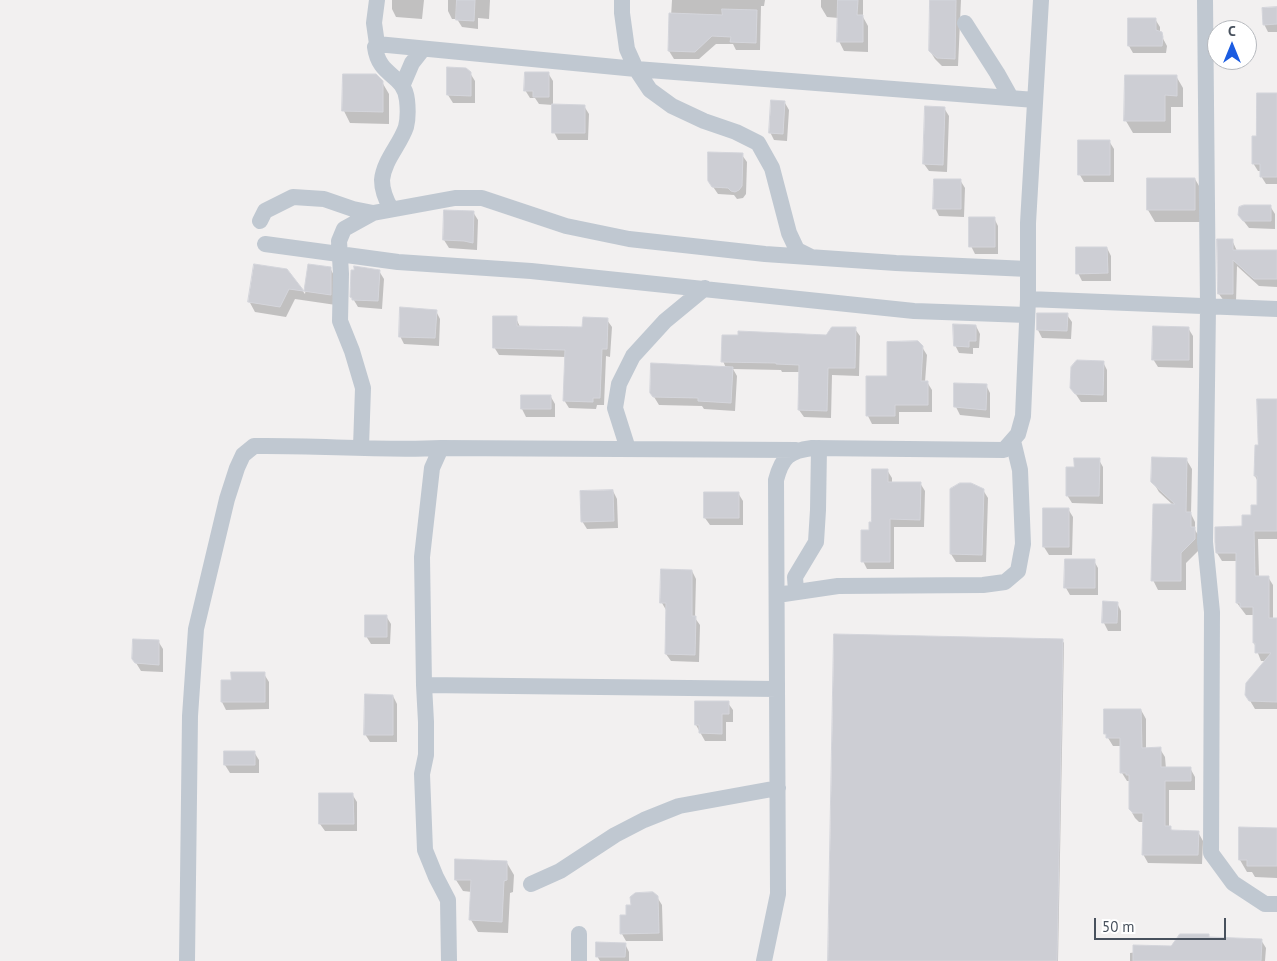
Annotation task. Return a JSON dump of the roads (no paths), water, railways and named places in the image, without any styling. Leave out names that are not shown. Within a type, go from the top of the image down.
[{"type":"street","points":[[377,0],[374,23],[377,44],[375,47],[376,58],[385,70],[403,84],[407,98],[408,113],[406,127],[388,161],[382,180],[384,194],[391,209]]},
{"type":"street","points":[[622,0],[627,49],[636,69],[650,90],[672,106],[758,143],[772,168],[788,234],[797,250],[811,257]]},
{"type":"street","points":[[187,961],[190,716],[196,629],[227,499],[236,468],[243,456],[254,446],[361,447],[396,450],[441,448],[796,450],[819,448],[1004,450],[1013,441],[1022,425],[1023,416],[1028,223],[1041,0]]},
{"type":"street","points":[[1205,0],[1208,307],[1205,542],[1212,612],[1211,853],[1233,883],[1265,904],[1277,904]]},
{"type":"street","points":[[964,23],[1011,98]]},
{"type":"street","points":[[377,44],[636,69],[1035,100]]},
{"type":"street","points":[[403,84],[412,63],[423,49]]},
{"type":"street","points":[[260,222],[265,211],[293,197],[324,199],[353,209],[373,213]]},
{"type":"street","points":[[361,447],[363,388],[352,351],[340,321],[339,240],[344,229],[373,213],[455,198],[482,198],[566,226],[629,239],[765,254],[896,263],[1028,269]]},
{"type":"street","points":[[265,244],[398,262],[530,271],[914,311],[1027,307],[1277,309]]},
{"type":"street","points":[[628,449],[615,408],[619,384],[633,356],[665,321],[705,288]]},
{"type":"street","points":[[777,595],[838,586],[983,585],[1005,582],[1018,571],[1023,544],[1020,470],[1013,441]]},
{"type":"street","points":[[441,448],[432,468],[422,556],[426,722],[426,755],[422,774],[425,850],[448,900],[449,961]]},
{"type":"street","points":[[796,592],[795,577],[816,542],[819,448]]},
{"type":"street","points":[[764,961],[778,894],[776,480],[779,468],[785,459],[796,450]]},
{"type":"street","points":[[424,685],[777,689]]},
{"type":"street","points":[[531,884],[560,871],[615,835],[644,820],[679,806],[778,788]]},
{"type":"street","points":[[579,934],[579,961]]}]
